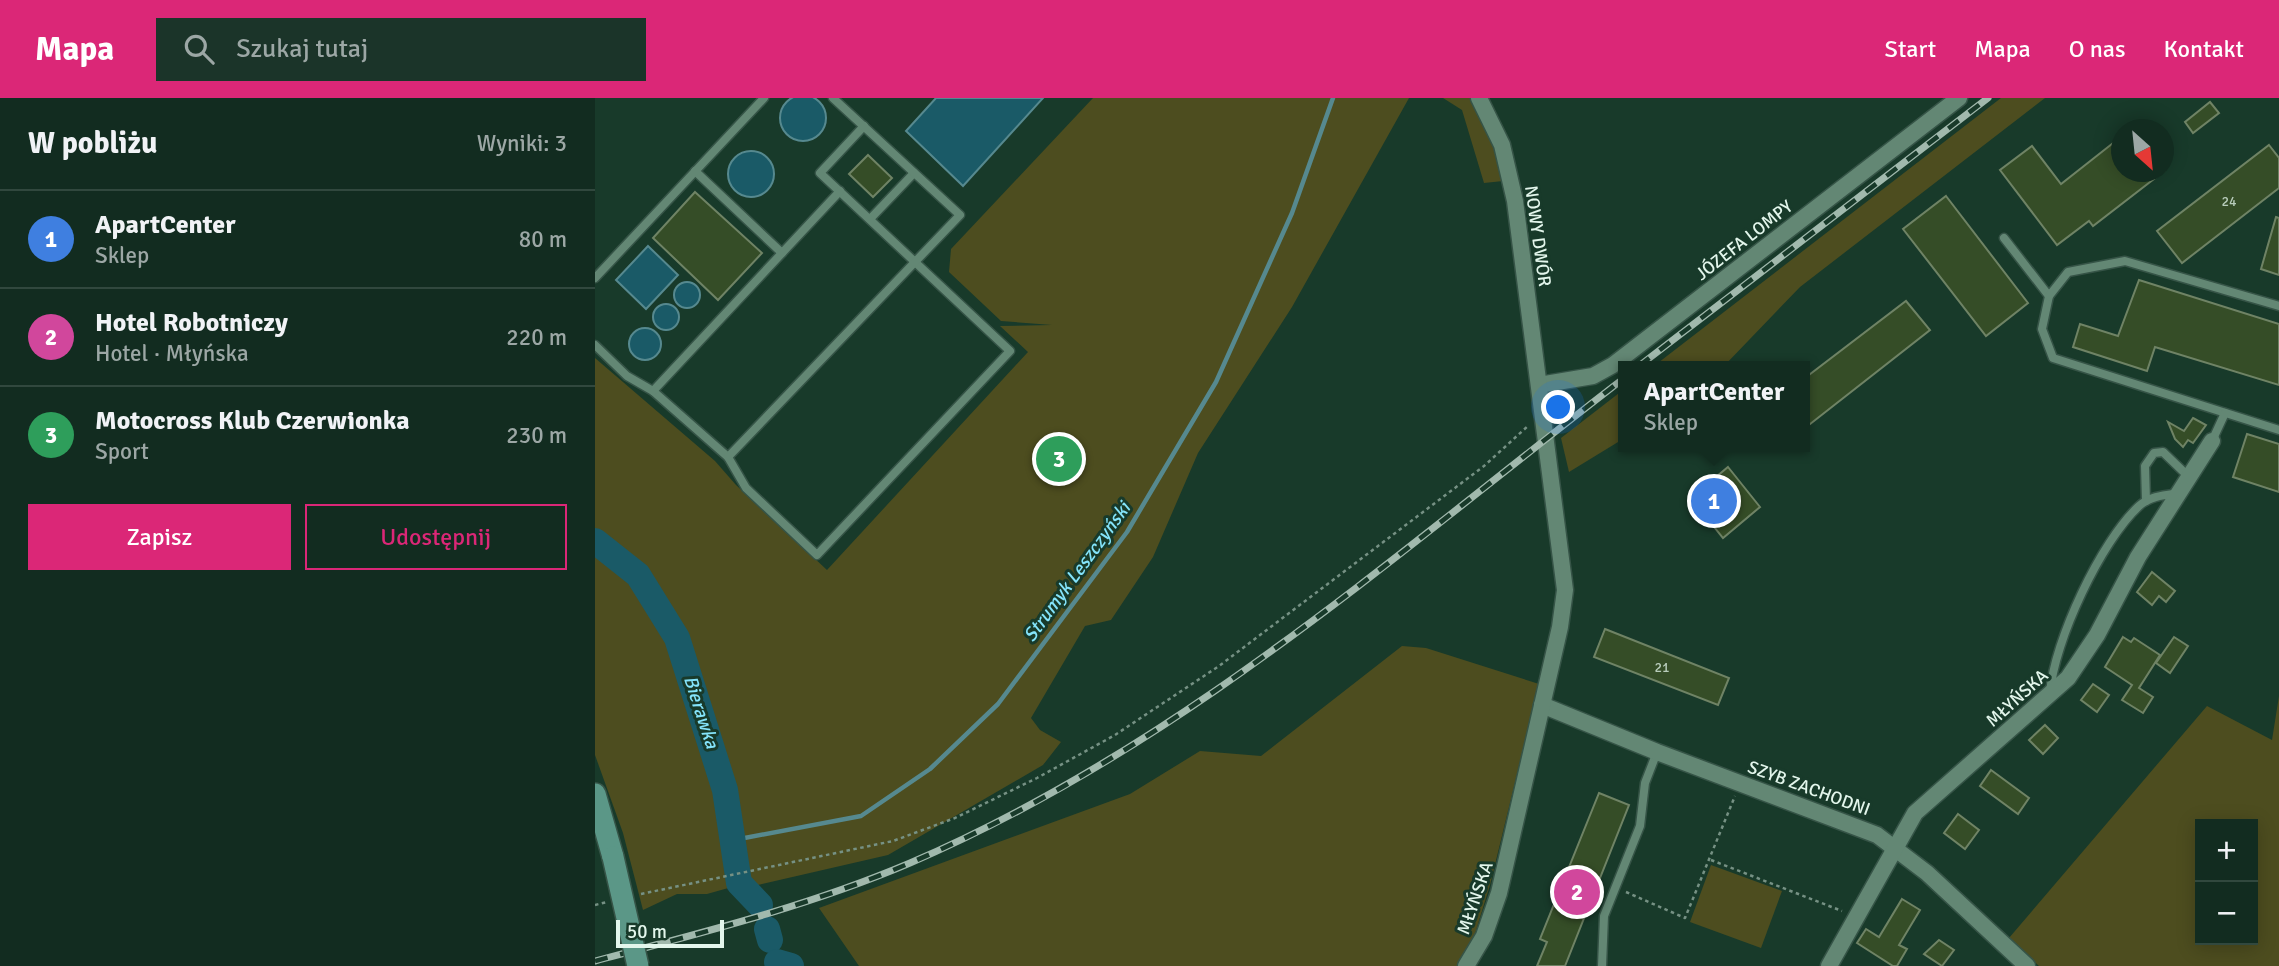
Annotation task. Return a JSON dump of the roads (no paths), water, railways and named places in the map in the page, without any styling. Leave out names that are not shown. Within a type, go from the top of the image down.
[{"type":"main road","points":[[595,794],[613,857],[638,966]]},
{"type":"street","name":"NOWY DWÓR","points":[[1479,98],[1497,132],[1511,180],[1539,385]]},
{"type":"street","name":"JÓZEFA LOMPY","points":[[1618,361],[1959,98]]},
{"type":"street","name":"JÓZEFA LOMPY","points":[[1539,385],[1593,376],[1618,361]]},
{"type":"street","name":"MŁYŃSKA","points":[[1466,966],[1484,936],[1499,894],[1560,627],[1565,590],[1539,385]]},
{"type":"street","name":"MŁYŃSKA","points":[[1829,966],[1894,846],[1921,807],[2050,695],[2083,658],[2132,568],[2212,441]]},
{"type":"street","name":"SZYB ZACHODNI","points":[[1542,705],[1657,752],[1859,826],[1894,846],[2027,966]]},
{"type":"lane","points":[[595,278],[764,98]]},
{"type":"lane","points":[[728,457],[960,215],[833,98]]},
{"type":"lane","points":[[595,345],[627,376],[653,391],[728,457],[745,488],[817,555],[1010,351],[820,173],[864,126]]},
{"type":"lane","points":[[695,171],[782,253]]},
{"type":"lane","points":[[870,219],[914,173]]},
{"type":"lane","points":[[653,391],[840,191]]},
{"type":"lane","points":[[2004,238],[2049,296]]},
{"type":"lane","points":[[2279,306],[2125,261],[2068,271],[2049,296],[2042,329],[2053,358],[2279,430]]},
{"type":"lane","points":[[2212,441],[2225,413]]},
{"type":"lane","points":[[2146,501],[2145,466],[2154,453],[2163,452],[2189,477]]},
{"type":"lane","points":[[2050,695],[2054,663],[2081,598],[2109,547],[2134,512],[2146,501],[2179,493]]},
{"type":"lane","points":[[1602,966],[1603,922],[1640,826],[1645,783],[1657,752]]},
{"type":"water","points":[[803,95],[819,102],[826,118],[819,134],[803,141],[787,134],[780,118],[787,102]]},
{"type":"water","points":[[936,98],[1043,98],[963,186],[906,131]]},
{"type":"water","points":[[751,151],[767,158],[774,174],[767,190],[751,197],[735,190],[728,174],[735,158]]},
{"type":"water","points":[[648,246],[678,275],[646,309],[616,280]]},
{"type":"water","points":[[687,282],[696,286],[700,295],[696,304],[687,308],[678,304],[674,295],[678,286]]},
{"type":"water","points":[[666,304],[675,308],[679,317],[675,326],[666,330],[657,326],[653,317],[657,308]]},
{"type":"water","points":[[645,328],[656,333],[661,344],[656,355],[645,360],[634,355],[629,344],[634,333]]},
{"type":"waterway","name":"Strumyk Leszczyński","points":[[734,840],[861,816],[930,769],[998,704],[1127,532],[1216,382],[1292,213],[1333,98]]},
{"type":"waterway","name":"Bierawka","points":[[595,541],[638,575],[677,638],[725,790],[739,883],[760,905]]},
{"type":"waterway","name":"Bierawka","points":[[767,929],[770,940]]},
{"type":"waterway","name":"Bierawka","points":[[777,962],[791,966]]},
{"type":"railway","points":[[1646,361],[1988,98]]},
{"type":"railway","points":[[595,961],[754,918],[872,878],[910,863],[1008,816],[1102,764],[1193,706],[1281,644],[1618,383]]},
{"type":"place","name":"Motocross Klub Czerwionka","points":[[1059,459]]},
{"type":"place","name":"ApartCenter","points":[[1714,501]]},
{"type":"place","name":"Hotel Robotniczy","points":[[1577,892]]}]
